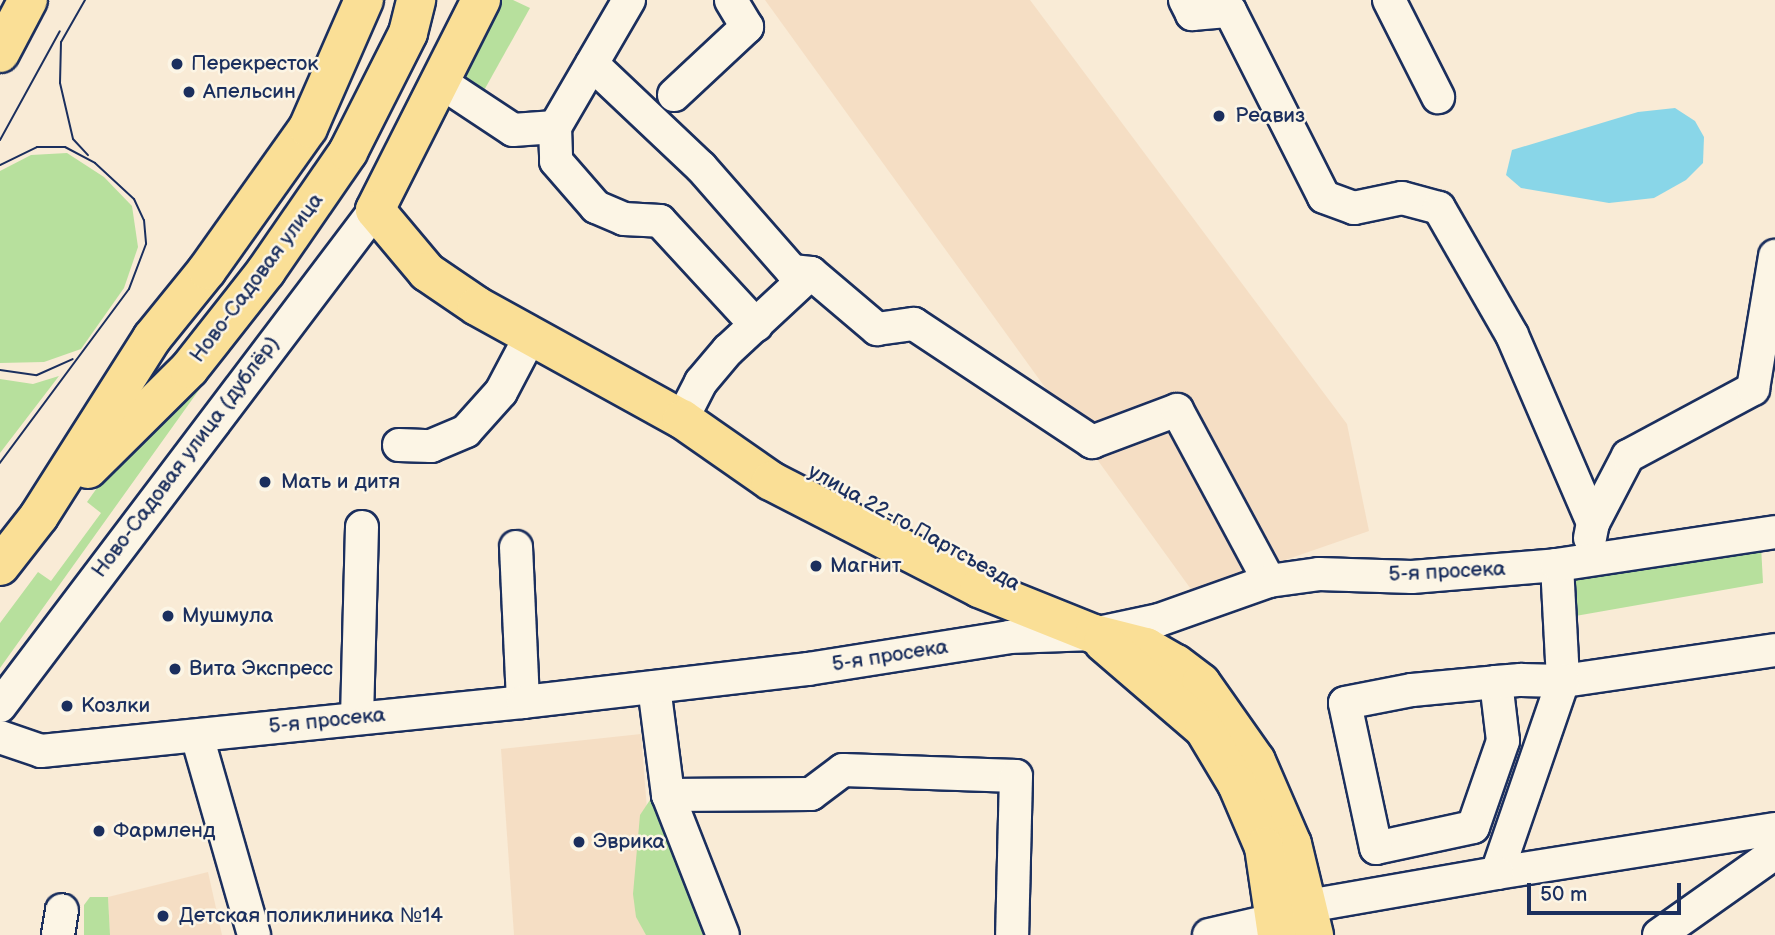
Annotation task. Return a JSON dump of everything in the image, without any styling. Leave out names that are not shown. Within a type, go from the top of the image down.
[{"type":"main road","points":[[0,53],[29,0]]},
{"type":"main road","name":"Ново-Садовая улица","points":[[0,566],[39,516],[152,338],[207,270],[308,128],[364,0]]},
{"type":"main road","name":"Ново-Садовая улица","points":[[39,516],[189,369],[239,308],[348,152],[403,44],[416,0]]},
{"type":"main road","points":[[374,210],[442,83],[481,0]]},
{"type":"main road","name":"улица 22-го Партсъезда","points":[[374,210],[427,272],[477,306],[682,419],[783,457],[993,567],[1094,634],[1204,729],[1237,784],[1293,924]]},
{"type":"street","points":[[629,0],[555,127],[556,161],[596,207],[624,219],[660,221],[757,325]]},
{"type":"street","points":[[674,95],[747,27],[731,0]]},
{"type":"street","points":[[1185,0],[1192,13],[1230,11],[1324,197],[1354,208],[1402,198],[1439,208],[1512,335],[1593,523]]},
{"type":"street","points":[[1389,0],[1437,97]]},
{"type":"street","points":[[592,64],[701,167],[792,271],[811,273],[877,329],[914,324],[1092,442],[1177,410],[1269,581]]},
{"type":"street","points":[[442,83],[513,130],[555,127]]},
{"type":"street","name":"Ново-Садовая улица (дублёр)","points":[[0,706],[374,210]]},
{"type":"street","points":[[1497,873],[1563,681],[1572,563],[1628,456],[1753,389],[1775,256]]},
{"type":"street","points":[[682,419],[701,382],[811,273]]},
{"type":"street","points":[[399,445],[431,446],[466,431],[501,392],[531,335]]},
{"type":"street","points":[[357,718],[362,527]]},
{"type":"street","name":"5-я просека","points":[[0,737],[41,751],[654,687],[808,669],[1009,637],[1094,634],[1159,620],[1269,581],[1319,574],[1412,577],[1572,563],[1775,532]]},
{"type":"street","points":[[516,547],[523,702]]},
{"type":"street","points":[[1496,682],[1503,741],[1473,827],[1376,848],[1345,703],[1412,690],[1496,682],[1563,681],[1775,650]]},
{"type":"street","points":[[654,687],[668,795],[723,935]]},
{"type":"street","points":[[197,736],[254,935]]},
{"type":"street","points":[[668,795],[811,794],[843,771],[1016,776],[1012,935]]},
{"type":"street","points":[[1209,935],[1293,924],[1497,873],[1775,829]]},
{"type":"street","points":[[1659,935],[1775,853]]},
{"type":"shaded area","points":[[765,0],[1030,0],[1347,424],[1369,531],[1193,592]]},
{"type":"shaded area","name":"Эврика","points":[[641,734],[657,935],[514,935],[501,749]]},
{"type":"shaded area","name":"Детская поликлиника №14","points":[[208,872],[222,935],[110,935],[108,897]]},
{"type":"green space","points":[[475,0],[513,0],[530,8],[482,94],[444,69]]},
{"type":"green space","points":[[67,153],[104,177],[132,206],[138,247],[124,288],[81,349],[44,362],[0,363],[0,171],[31,155]]},
{"type":"green space","points":[[271,243],[269,292],[0,668],[0,623],[38,572],[51,581],[101,513],[87,502]]},
{"type":"green space","points":[[59,376],[0,453],[0,379],[33,384]]},
{"type":"green space","points":[[1761,546],[1763,583],[1564,618],[1569,577]]},
{"type":"green space","points":[[652,797],[671,809],[707,935],[646,935],[636,917],[633,894],[640,815]]},
{"type":"green space","points":[[90,897],[108,897],[110,935],[84,935],[84,905]]},
{"type":"water","points":[[1675,108],[1695,121],[1704,137],[1703,163],[1686,180],[1654,198],[1609,203],[1521,188],[1506,175],[1512,150],[1638,112]]},
{"type":"tram line","points":[[85,0],[61,42],[60,83],[73,139],[88,155]]},
{"type":"tram line","points":[[0,140],[60,31]]},
{"type":"tram line","points":[[0,165],[37,147],[65,147],[95,163],[134,199],[144,220],[146,244],[129,289],[0,463]]},
{"type":"tram line","points":[[0,370],[37,375],[73,359]]},
{"type":"place","name":"Перекресток","points":[[177,64]]},
{"type":"place","name":"Апельсин","points":[[189,92]]},
{"type":"place","name":"Реавиз","points":[[1219,116]]},
{"type":"place","name":"Мать и дитя","points":[[265,482]]},
{"type":"place","name":"Магнит","points":[[816,566]]},
{"type":"place","name":"Мушмула","points":[[168,616]]},
{"type":"place","name":"Вита Экспресс","points":[[175,669]]},
{"type":"place","name":"Козлки","points":[[67,706]]},
{"type":"place","name":"Фармленд","points":[[99,831]]},
{"type":"place","name":"Эврика","points":[[579,842]]},
{"type":"place","name":"Детская поликлиника №14","points":[[163,916]]}]
